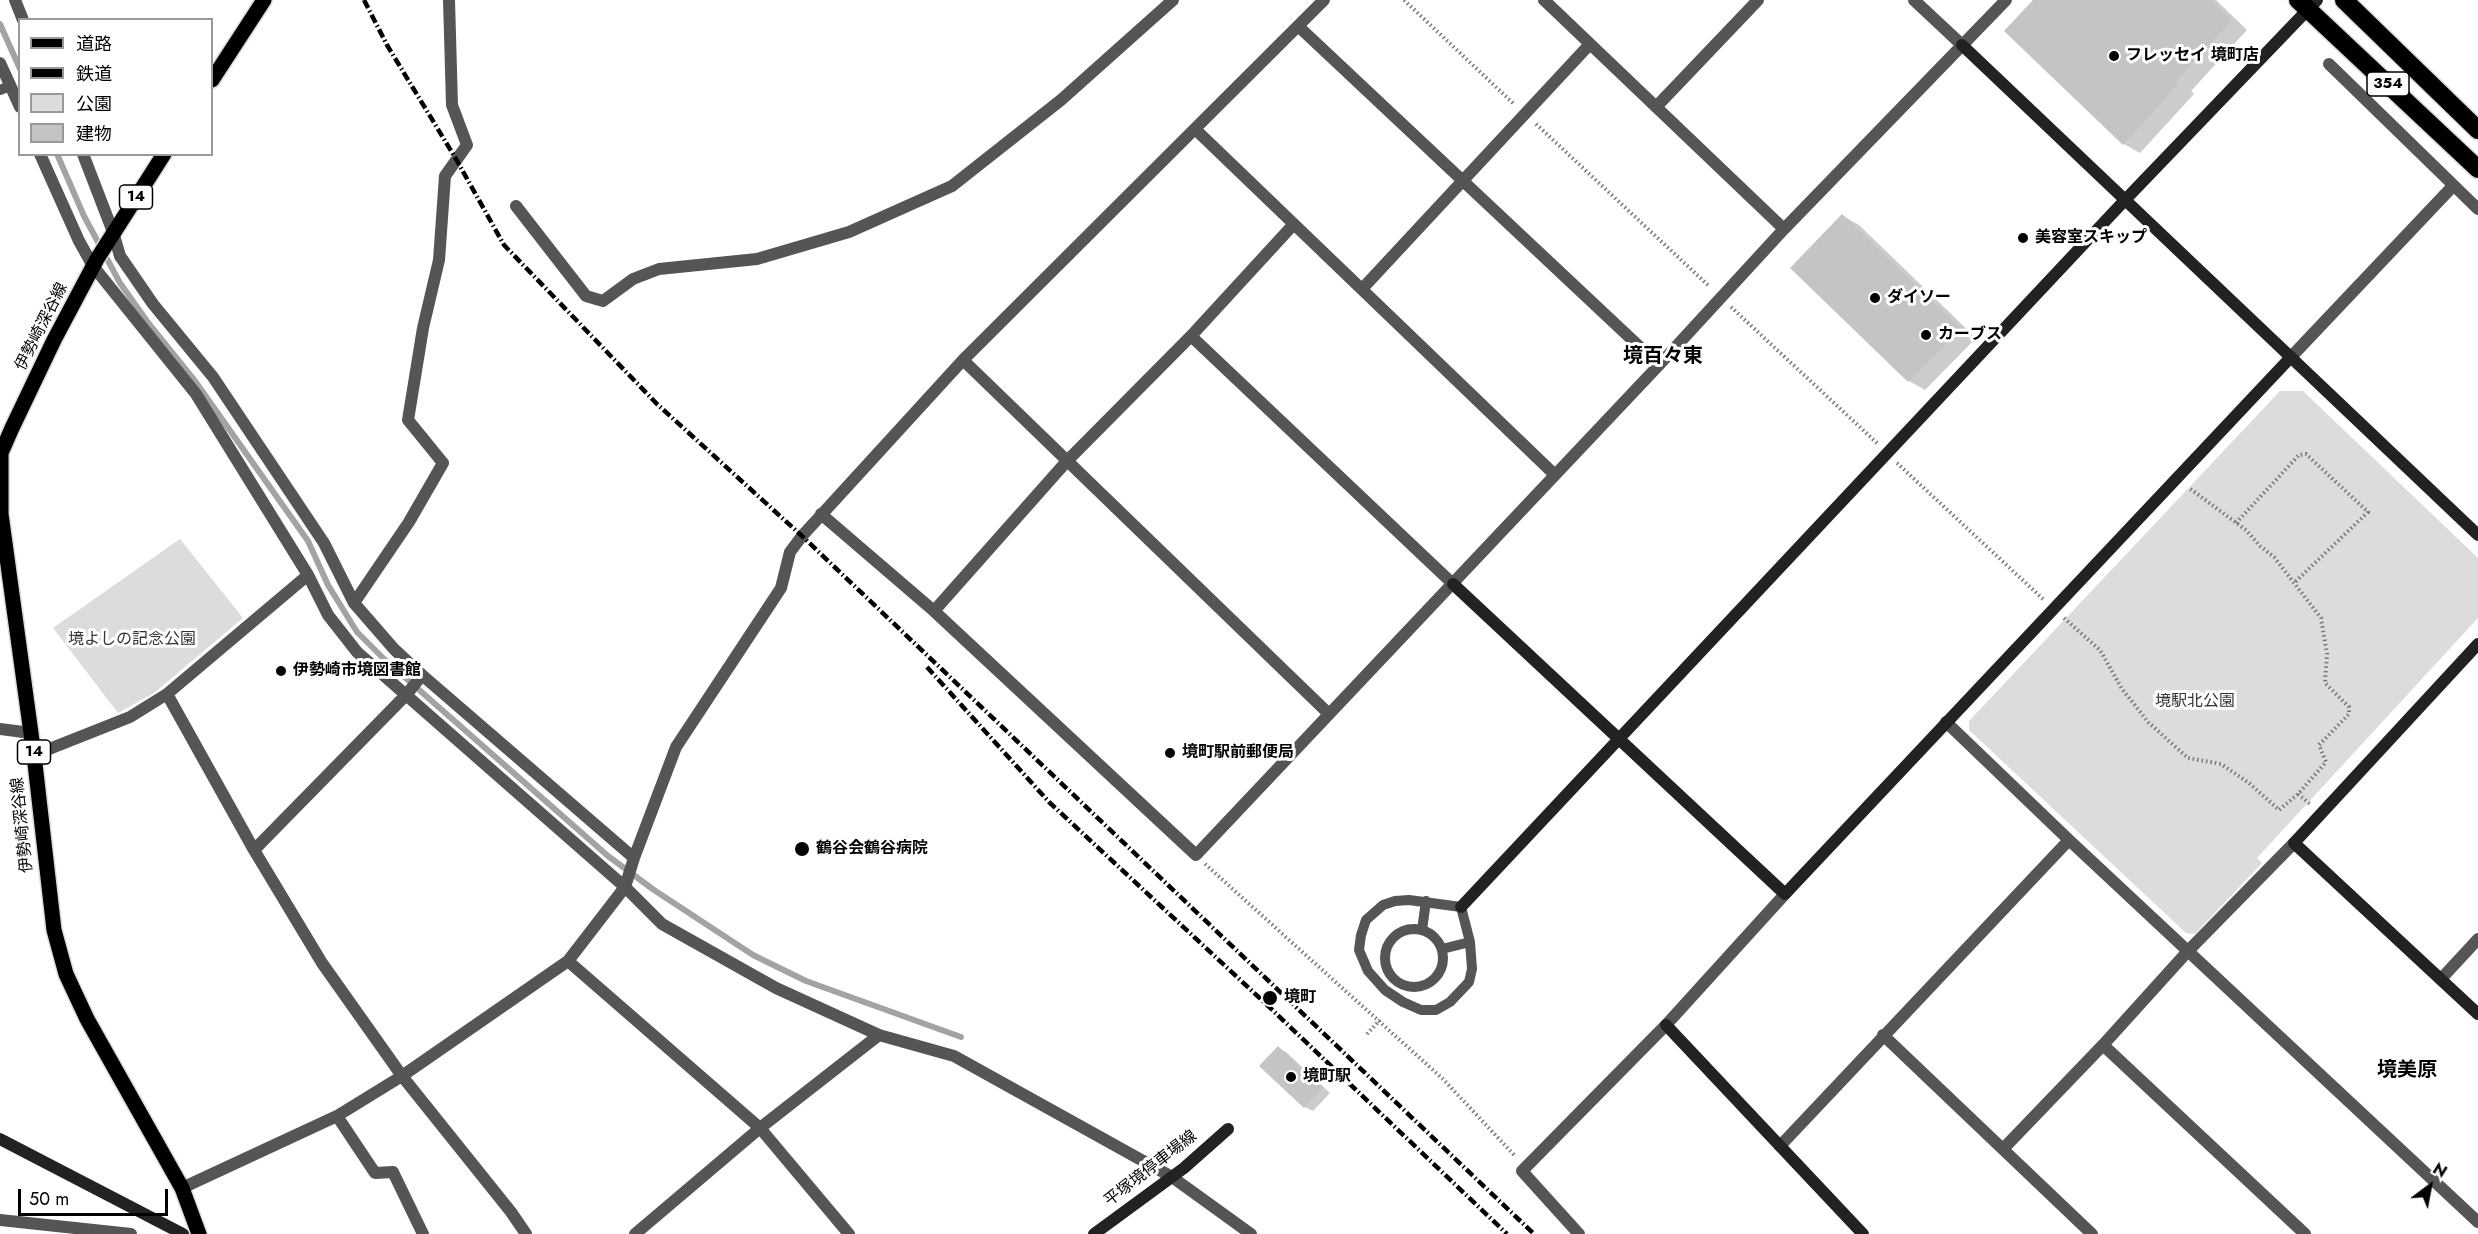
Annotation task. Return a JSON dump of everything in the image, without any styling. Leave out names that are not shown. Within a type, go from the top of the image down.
[{"type":"highway","name":"354","points":[[2344,0],[2478,130]]},
{"type":"highway","name":"354","points":[[2308,3],[2478,169]]},
{"type":"main road","points":[[213,78],[264,0]]},
{"type":"main road","name":"14","points":[[95,263],[163,156]]},
{"type":"main road","name":"伊勢崎深谷線","points":[[95,263],[54,340],[1,453],[1,514],[34,755],[52,919],[66,974],[87,1019],[182,1188],[199,1234]]},
{"type":"street","points":[[15,0],[22,18]]},
{"type":"street","points":[[354,603],[409,522],[443,463],[408,420],[423,328],[439,260],[445,176],[467,145],[452,105],[449,0]]},
{"type":"street","points":[[516,206],[586,296],[603,302],[633,279],[659,268],[758,259],[849,232],[952,186],[1061,100],[1173,0]]},
{"type":"street","points":[[182,1188],[337,1116],[402,1076],[568,961],[625,887],[676,747],[781,588],[790,552],[821,514],[963,360],[1324,0]]},
{"type":"street","points":[[1544,0],[1784,229]]},
{"type":"street","points":[[1656,107],[1758,0]]},
{"type":"street","points":[[1914,0],[2478,535]]},
{"type":"street","points":[[821,514],[934,611],[1196,855],[1659,365],[1784,229],[2006,0]]},
{"type":"street","points":[[1461,907],[2308,3]]},
{"type":"street","points":[[1298,26],[1659,365]]},
{"type":"street","points":[[1362,289],[1590,44]]},
{"type":"street","points":[[0,63],[5,88],[18,104]]},
{"type":"street","points":[[2329,64],[2478,209]]},
{"type":"street","points":[[1195,129],[1554,474]]},
{"type":"street","points":[[41,156],[79,242],[196,394],[308,575],[328,615],[357,652],[625,887],[662,924],[776,988],[879,1035],[954,1056],[1172,1177],[1251,1234]]},
{"type":"street","points":[[84,156],[111,237],[120,256],[153,304],[220,387],[324,543],[354,603],[394,649],[422,675],[634,858]]},
{"type":"street","points":[[1579,1234],[1522,1171],[1525,1167],[1666,1025],[2052,608],[2453,186]]},
{"type":"street","points":[[934,611],[1067,461],[1191,336],[1293,225]]},
{"type":"street","points":[[1191,336],[1785,894]]},
{"type":"street","points":[[963,360],[1329,714]]},
{"type":"street","points":[[34,755],[130,717],[166,694],[308,575]]},
{"type":"street","points":[[2003,1149],[2103,1045],[2188,951],[2294,843],[2478,644]]},
{"type":"street","points":[[254,850],[422,675]]},
{"type":"street","points":[[166,694],[254,850],[322,963],[402,1076],[526,1234]]},
{"type":"street","points":[[1946,722],[2478,1222]]},
{"type":"street","points":[[0,729],[31,733]]},
{"type":"street","points":[[1780,1146],[2069,840]]},
{"type":"street","points":[[2294,843],[2478,1014]]},
{"type":"street","points":[[2441,979],[2478,939]]},
{"type":"street","points":[[568,961],[760,1128],[849,1234]]},
{"type":"street","points":[[1666,1025],[1863,1234]]},
{"type":"street","points":[[635,1234],[760,1128],[879,1035]]},
{"type":"street","points":[[1883,1035],[2092,1234]]},
{"type":"street","points":[[2103,1045],[2305,1234]]},
{"type":"street","points":[[337,1116],[375,1173],[393,1172],[423,1234]]},
{"type":"street","name":"平塚境停車場線","points":[[1094,1234],[1184,1168],[1228,1129]]},
{"type":"street","points":[[0,1140],[176,1233]]},
{"type":"street","points":[[0,1220],[130,1234]]},
{"type":"lane","points":[[1395,901],[1426,902],[1461,907],[1470,942],[1472,969],[1469,982],[1450,1002],[1436,1010],[1421,1011],[1385,990],[1368,971],[1359,950],[1366,920],[1383,905],[1395,901]]},
{"type":"lane","points":[[1422,930],[1426,902]]},
{"type":"lane","points":[[1404,930],[1422,930],[1436,939],[1442,949],[1444,960],[1441,972],[1434,981],[1424,987],[1412,988],[1401,985],[1386,968],[1384,956],[1387,945],[1394,935],[1404,930]]},
{"type":"lane","points":[[1442,949],[1470,942]]},
{"type":"lane","points":[[1385,990],[1395,980]]},
{"type":"path","points":[[2236,523],[2299,455],[2306,453],[2368,512],[2294,584]]},
{"type":"path","points":[[2042,598],[2100,650],[2122,689],[2168,742],[2188,758],[2221,764],[2249,783],[2279,810],[2287,805],[2326,762],[2319,745],[2349,714],[2349,707],[2325,683],[2327,654],[2321,618],[2274,556],[2236,523],[2189,488]]},
{"type":"path","points":[[1196,855],[1443,1078],[1525,1167]]},
{"type":"path","points":[[1367,1034],[1380,1020]]},
{"type":"green space","name":"境駅北公園","points":[[2280,391],[2303,391],[2478,558],[2478,618],[2257,858],[2262,863],[2195,934],[2186,933],[1969,730],[1969,721]]},
{"type":"green space","name":"境よしの記念公園","points":[[180,539],[243,618],[154,693],[118,713],[53,628]]},
{"type":"building","name":"フレッセイ 境町店","points":[[2033,0],[2211,0],[2232,20],[2176,81],[2178,84],[2123,145],[2004,31]]},
{"type":"building","name":"ダイソー","points":[[1842,214],[1961,328],[1908,382],[1790,268]]},
{"type":"building","name":"境町駅","points":[[1278,1046],[1323,1088],[1304,1108],[1259,1066]]},
{"type":"waterway","points":[[0,24],[18,64]]},
{"type":"waterway","points":[[58,156],[84,216],[120,283],[149,324],[195,381],[308,541],[328,585],[357,632],[384,659],[608,856],[654,890],[753,955],[806,981],[961,1037]]},
{"type":"railway","points":[[364,0],[387,45],[456,159],[504,245],[657,404],[802,536],[1534,1234]]},
{"type":"railway","points":[[927,667],[1049,802],[1265,1003],[1507,1234]]},
{"type":"place","name":"フレッセイ 境町店","points":[[2114,56]]},
{"type":"place","name":"美容室スキップ","points":[[2023,238]]},
{"type":"place","name":"ダイソー","points":[[1875,298]]},
{"type":"place","name":"カーブス","points":[[1926,335]]},
{"type":"place","name":"伊勢崎市境図書館","points":[[281,671]]},
{"type":"place","name":"境町駅前郵便局","points":[[1170,753]]},
{"type":"place","name":"鶴谷会鶴谷病院","points":[[802,849]]},
{"type":"place","name":"境町","points":[[1270,998]]},
{"type":"place","name":"境町駅","points":[[1291,1077]]},
{"type":"district","name":"境百々東","points":[[1663,357]]},
{"type":"district","name":"境美原","points":[[2407,1071]]}]
